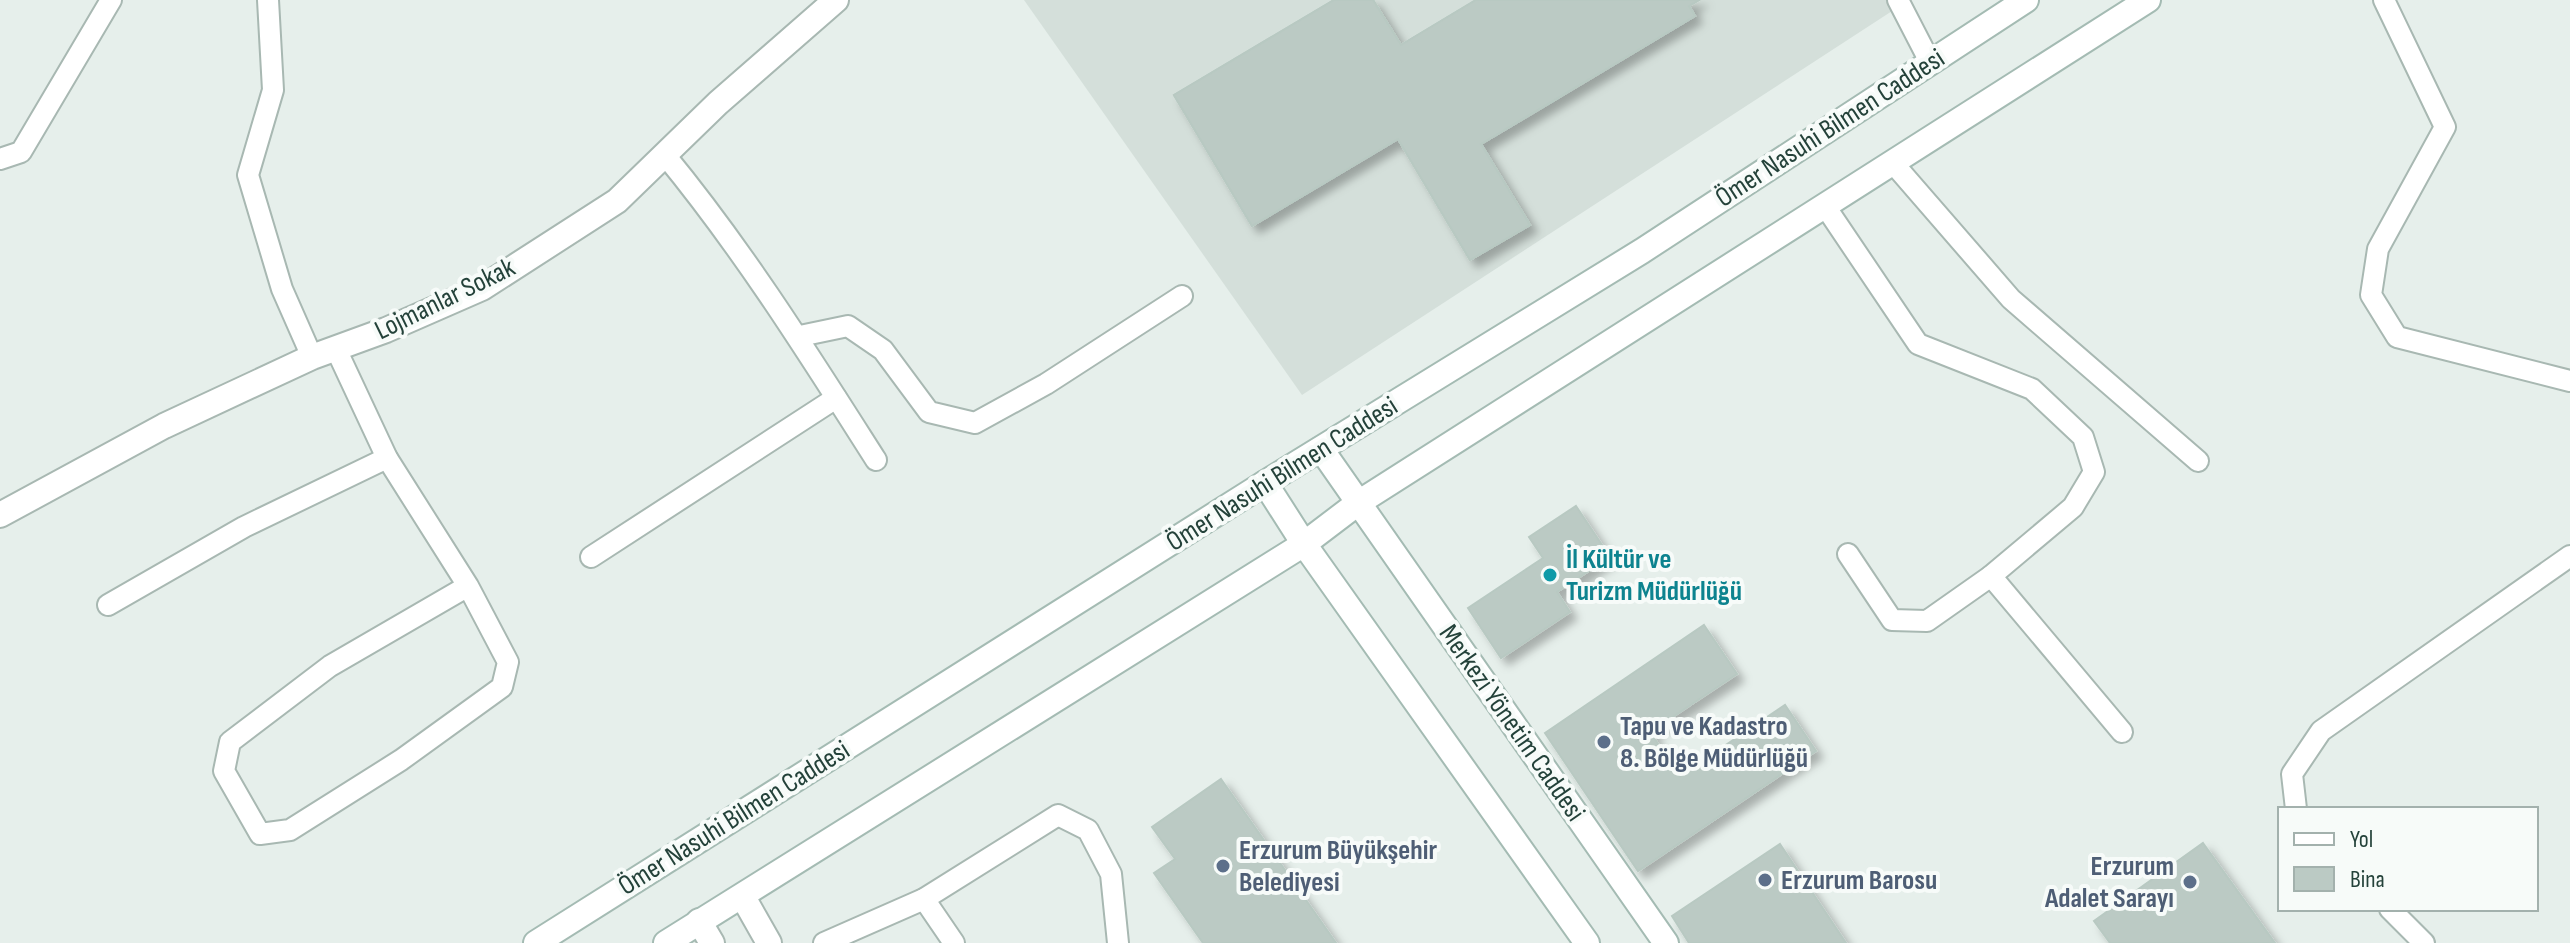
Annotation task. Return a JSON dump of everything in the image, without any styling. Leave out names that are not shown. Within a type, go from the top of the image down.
[{"type":"main road","name":"Lojmanlar Sokak","points":[[0,515],[164,426],[312,357],[482,288],[617,201],[718,103],[836,0]]},
{"type":"main road","name":"Ömer Nasuhi Bilmen Caddesi","points":[[536,943],[1265,483],[1642,251],[2026,0]]},
{"type":"main road","points":[[666,943],[1304,544],[1358,503],[2148,0]]},
{"type":"main road","name":"Merkezi Yönetim Caddesi","points":[[1321,449],[1666,943]]},
{"type":"main road","points":[[1265,483],[1304,544],[1587,943]]},
{"type":"main road","points":[[743,897],[769,943]]},
{"type":"main road","points":[[699,921],[712,943]]},
{"type":"lane","points":[[0,159],[21,152],[111,0]]},
{"type":"lane","points":[[268,0],[273,90],[248,175],[282,289],[312,357]]},
{"type":"lane","points":[[1898,0],[1930,62]]},
{"type":"lane","points":[[2384,0],[2445,127],[2378,249],[2371,295],[2397,337],[2570,381]]},
{"type":"lane","points":[[665,155],[714,214],[800,336],[876,460]]},
{"type":"lane","points":[[1893,163],[2011,299],[2198,461]]},
{"type":"lane","points":[[1825,206],[1918,344],[2032,389],[2083,437],[2094,472],[2073,507],[1991,576],[1927,621],[1892,620],[1848,554]]},
{"type":"lane","points":[[800,336],[848,326],[883,350],[929,412],[975,423],[1046,384],[1182,296]]},
{"type":"lane","points":[[336,349],[387,458],[468,586],[508,662],[502,687],[401,760],[290,830],[260,834],[224,771],[230,742],[330,666],[468,586]]},
{"type":"lane","points":[[591,557],[836,398]]},
{"type":"lane","points":[[108,605],[244,527],[387,458]]},
{"type":"lane","points":[[2296,807],[2292,774],[2321,731],[2570,556]]},
{"type":"lane","points":[[1991,576],[2122,732]]},
{"type":"lane","points":[[824,943],[924,899],[1058,815],[1088,830],[1111,874],[1118,943]]},
{"type":"lane","points":[[924,899],[954,943]]},
{"type":"lane","points":[[2392,911],[2424,943]]},
{"type":"shaded area","points":[[1024,0],[1909,0],[1302,395]]},
{"type":"building","points":[[1334,0],[1373,0],[1401,45],[1476,0],[1699,0],[1689,6],[1695,16],[1481,144],[1530,225],[1470,260],[1398,139],[1252,226],[1174,95]]},
{"type":"building","points":[[1334,0],[1373,0],[1401,45],[1476,0],[1699,0],[1689,6],[1695,16],[1481,144],[1530,225],[1470,260],[1398,139],[1252,226],[1174,95]]},
{"type":"building","name":"İl Kültür ve Turizm Müdürlüğü","points":[[1576,506],[1610,557],[1557,592],[1570,612],[1501,658],[1468,608],[1543,558],[1529,537]]},
{"type":"building","name":"Tapu ve Kadastro 8. Bölge Müdürlüğü","points":[[1704,625],[1737,674],[1650,732],[1680,776],[1785,705],[1816,751],[1638,871],[1545,733]]},
{"type":"building","name":"Erzurum Büyükşehir Belediyesi","points":[[1221,779],[1336,943],[1203,943],[1154,873],[1175,859],[1152,827]]},
{"type":"building","name":"Erzurum Adalet Sarayı","points":[[2203,843],[2275,943],[2110,943],[2094,921]]},
{"type":"building","name":"Erzurum Barosu","points":[[1780,844],[1846,943],[1689,943],[1672,916]]},
{"type":"place","name":"İl Kültür ve Turizm Müdürlüğü","points":[[1550,575]]},
{"type":"place","name":"Tapu ve Kadastro 8. Bölge Müdürlüğü","points":[[1604,742]]},
{"type":"place","name":"Erzurum Büyükşehir Belediyesi","points":[[1223,866]]},
{"type":"place","name":"Erzurum Barosu","points":[[1765,880]]},
{"type":"place","name":"Erzurum Adalet Sarayı","points":[[2190,882]]}]
